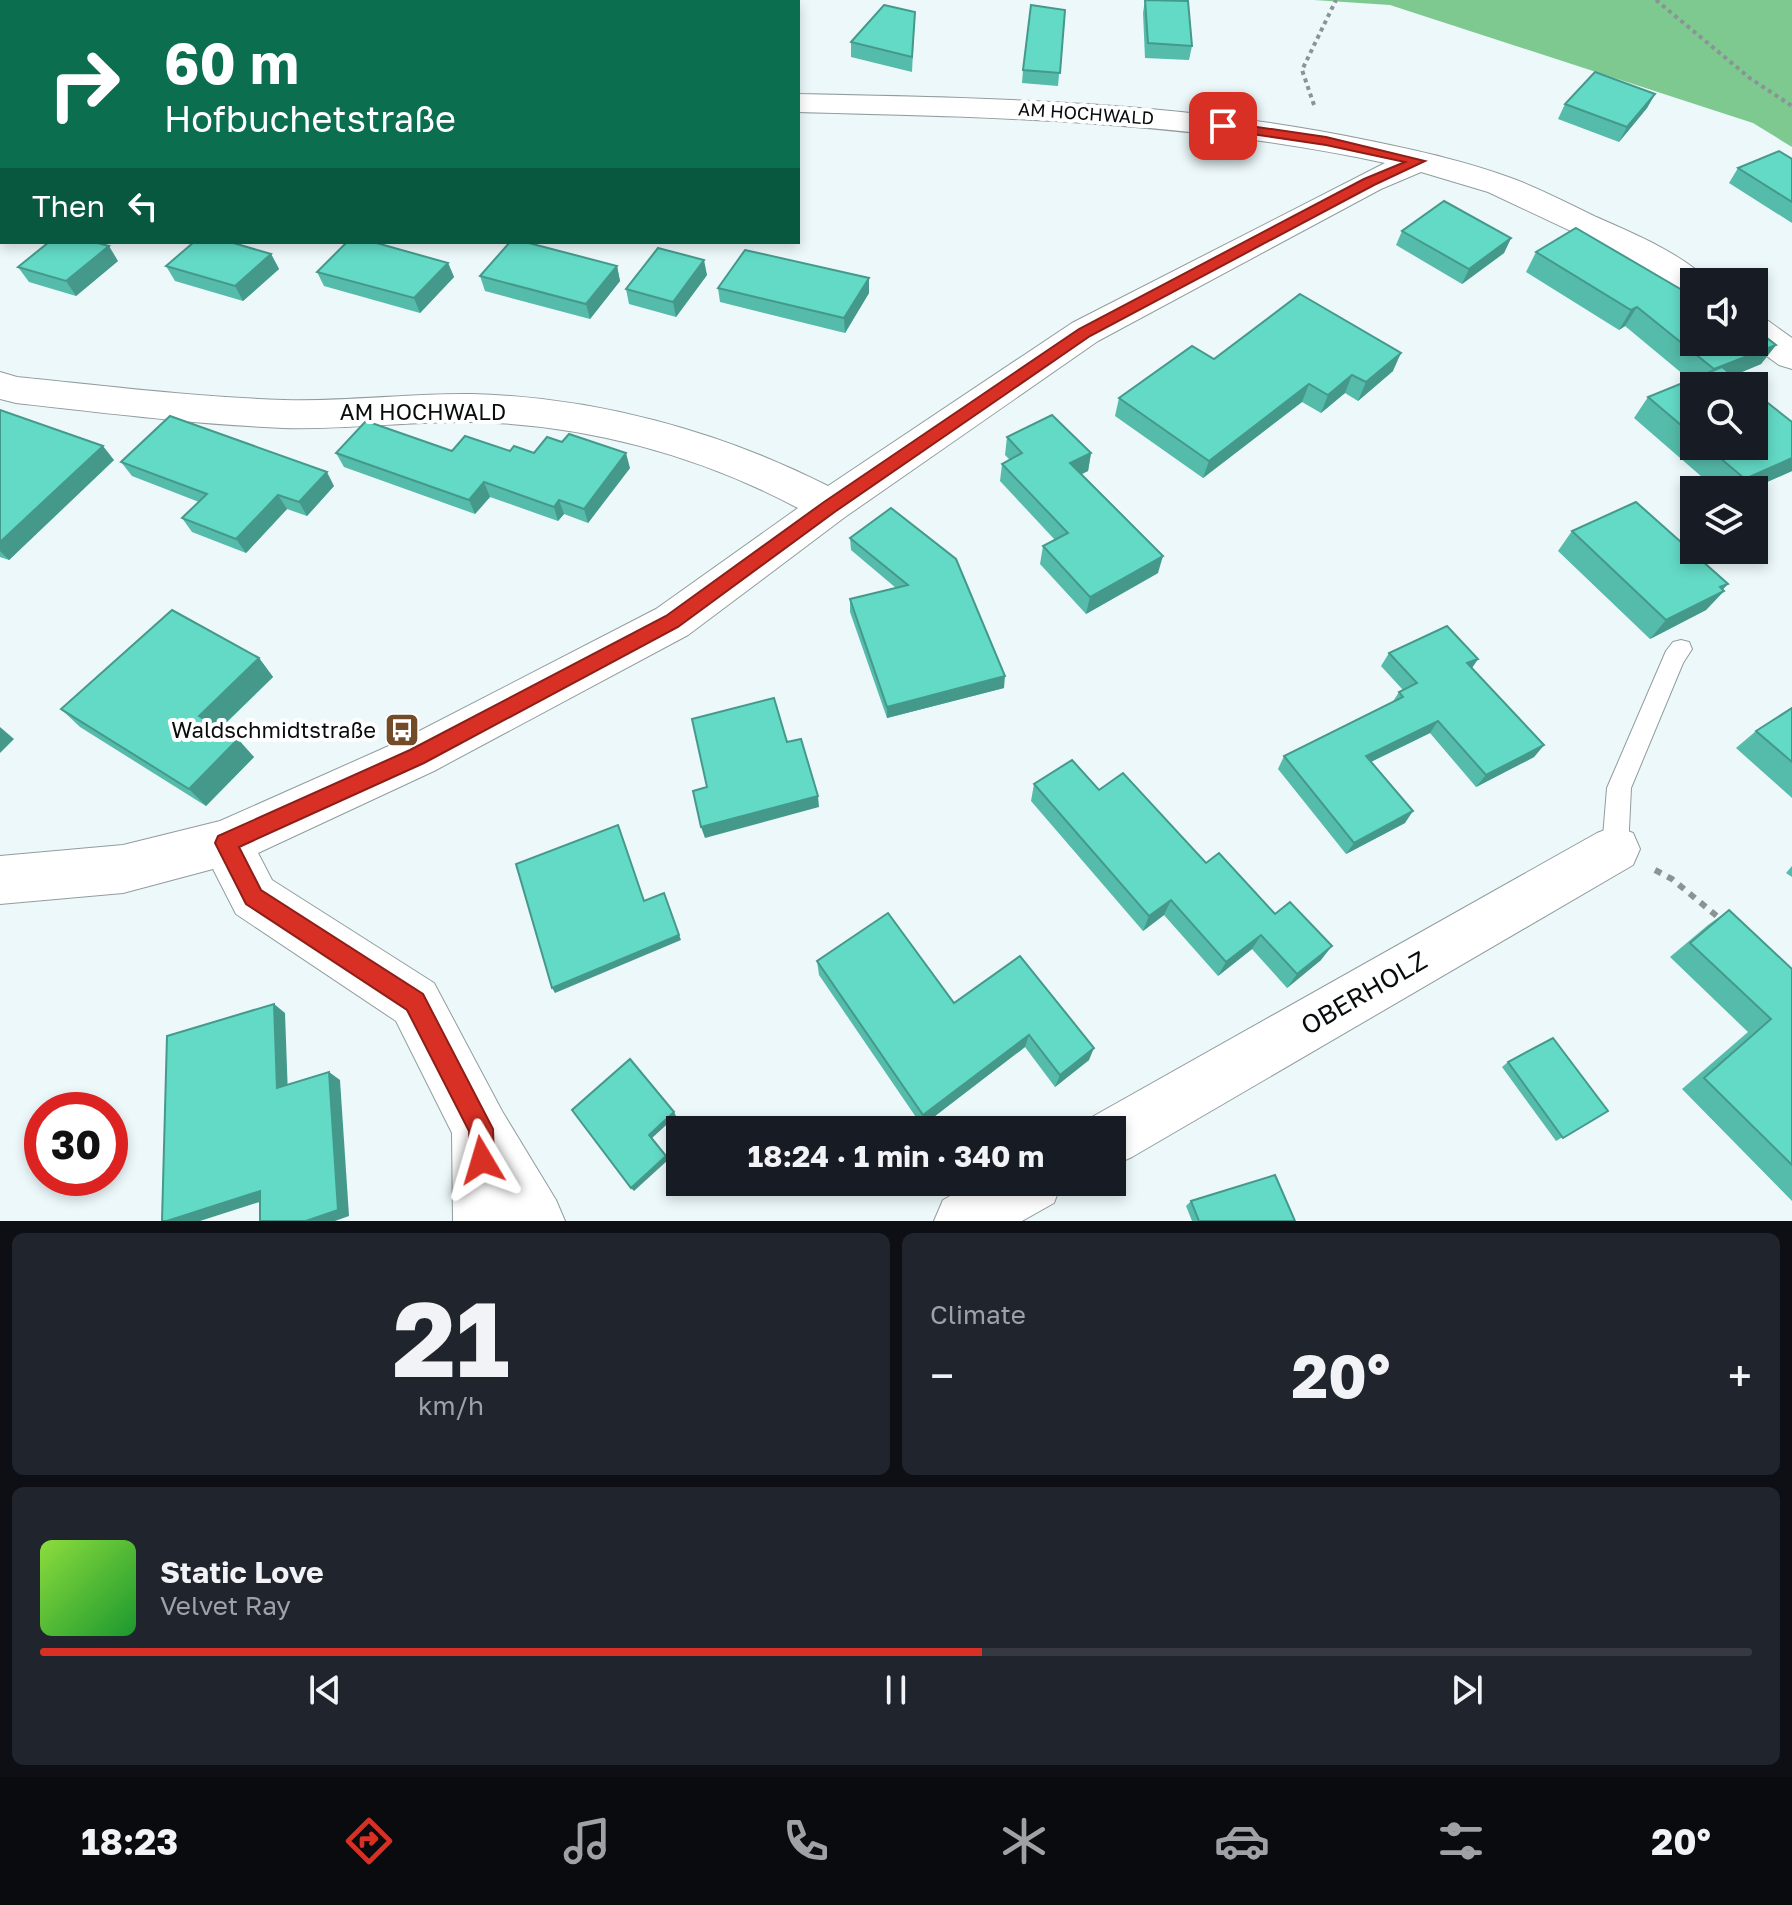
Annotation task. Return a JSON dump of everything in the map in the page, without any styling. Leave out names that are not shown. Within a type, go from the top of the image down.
[{"type":"street","name":"AM HOCHWALD","points":[[800,103],[1005,108],[1160,119],[1326,141],[1419,161],[1500,185],[1638,249],[1680,278]]},
{"type":"street","points":[[0,880],[123,869],[226,843],[417,756],[672,622],[830,506],[1085,332],[1369,182],[1419,161]]},
{"type":"street","points":[[1768,339],[1792,356]]},
{"type":"street","name":"AM HOCHWALD","points":[[0,385],[16,390],[134,403],[285,414],[472,408],[581,417],[683,444],[767,473],[830,506]]},
{"type":"street","points":[[226,843],[254,897],[415,1002],[481,1129],[535,1221]]},
{"type":"street","name":"OBERHOLZ","points":[[1126,1129],[1615,849]]},
{"type":"street","points":[[481,1129],[483,1221]]},
{"type":"street","points":[[964,1221],[1008,1196]]},
{"type":"lane","points":[[1615,849],[1619,788],[1674,658],[1681,649]]},
{"type":"path","points":[[1326,141],[1302,70],[1336,0]]},
{"type":"path","points":[[1656,0],[1751,79],[1792,106]]},
{"type":"path","points":[[1615,849],[1672,879],[1727,925]]},
{"type":"green space","points":[[1314,0],[1792,0],[1792,147],[1753,123],[1390,5]]},
{"type":"building","points":[[1145,0],[1188,1],[1192,46],[1148,43]]},
{"type":"building","points":[[884,5],[915,12],[912,57],[851,42]]},
{"type":"building","points":[[1031,5],[1065,10],[1060,73],[1023,70]]},
{"type":"building","points":[[1595,72],[1655,94],[1627,127],[1565,104]]},
{"type":"building","points":[[1779,151],[1792,159],[1792,202],[1738,168]]},
{"type":"building","points":[[1444,201],[1511,238],[1469,269],[1402,231]]},
{"type":"building","points":[[1576,228],[1680,289],[1680,342],[1637,307],[1631,310],[1536,252]]},
{"type":"building","points":[[47,244],[109,246],[66,281],[18,267]]},
{"type":"building","points":[[192,244],[237,244],[271,254],[235,286],[166,266]]},
{"type":"building","points":[[345,244],[380,244],[448,263],[414,298],[317,272]]},
{"type":"building","points":[[508,244],[533,244],[617,266],[586,304],[480,276]]},
{"type":"building","points":[[658,248],[704,260],[673,302],[626,289]]},
{"type":"building","points":[[745,250],[869,278],[844,318],[718,288]]},
{"type":"building","points":[[1300,294],[1401,353],[1366,382],[1352,375],[1328,395],[1309,384],[1209,461],[1119,398],[1192,346],[1214,359]]},
{"type":"building","points":[[1698,356],[1748,356],[1714,369]]},
{"type":"building","points":[[1722,367],[1728,372],[1710,372]]},
{"type":"building","points":[[1680,384],[1680,424],[1648,397]]},
{"type":"building","points":[[1768,403],[1792,422],[1792,458],[1752,476],[1741,476],[1723,460],[1768,460]]},
{"type":"building","points":[[0,410],[103,446],[0,542]]},
{"type":"building","points":[[1052,415],[1091,453],[1070,463],[1163,556],[1090,597],[1043,546],[1068,533],[1002,464],[1022,453],[1007,437]]},
{"type":"building","points":[[170,416],[327,472],[299,502],[278,495],[236,539],[182,518],[207,494],[121,462]]},
{"type":"building","points":[[366,421],[452,451],[465,436],[510,451],[514,446],[534,453],[547,437],[562,442],[569,434],[626,453],[584,509],[559,500],[554,507],[484,482],[469,500],[336,453]]},
{"type":"building","points":[[1636,502],[1680,541],[1680,564],[1706,564],[1728,584],[1720,587],[1724,591],[1666,620],[1572,531]]},
{"type":"building","points":[[891,508],[956,559],[1005,676],[887,707],[850,599],[908,585],[850,538]]},
{"type":"building","points":[[172,610],[259,658],[199,716],[238,739],[189,789],[61,709]]},
{"type":"building","points":[[1447,626],[1478,659],[1467,663],[1544,745],[1486,775],[1438,721],[1366,756],[1413,811],[1354,843],[1284,756],[1403,697],[1399,692],[1417,683],[1389,653]]},
{"type":"building","points":[[774,698],[787,742],[801,739],[818,796],[701,827],[693,791],[707,787],[692,719]]},
{"type":"building","points":[[1792,708],[1792,762],[1756,731]]},
{"type":"building","points":[[1072,760],[1099,790],[1123,773],[1206,863],[1219,853],[1275,914],[1290,902],[1332,946],[1297,974],[1261,935],[1226,962],[1171,900],[1149,916],[1034,784]]},
{"type":"building","points":[[618,825],[644,901],[664,893],[679,935],[552,988],[516,864]]},
{"type":"building","points":[[1729,910],[1792,969],[1792,1165],[1704,1078],[1771,1019],[1690,943]]},
{"type":"building","points":[[888,913],[954,1003],[1020,956],[1094,1048],[1060,1075],[1029,1035],[923,1115],[817,961]]},
{"type":"building","points":[[274,1004],[277,1088],[329,1072],[338,1210],[306,1221],[260,1221],[260,1191],[162,1221],[167,1036]]},
{"type":"building","points":[[1553,1038],[1608,1111],[1563,1138],[1508,1062]]},
{"type":"building","points":[[630,1059],[674,1112],[666,1116],[649,1135],[666,1156],[631,1188],[572,1110]]},
{"type":"building","points":[[1275,1175],[1295,1221],[1199,1221],[1191,1201]]},
{"type":"place","name":"Waldschmidtstraße","points":[[402,730]]},
{"type":"route","points":[[482,1160],[481,1129],[415,1002],[254,897],[226,843],[417,756],[672,622],[830,506],[1085,332],[1369,182],[1419,161],[1326,141],[1223,126]]}]
